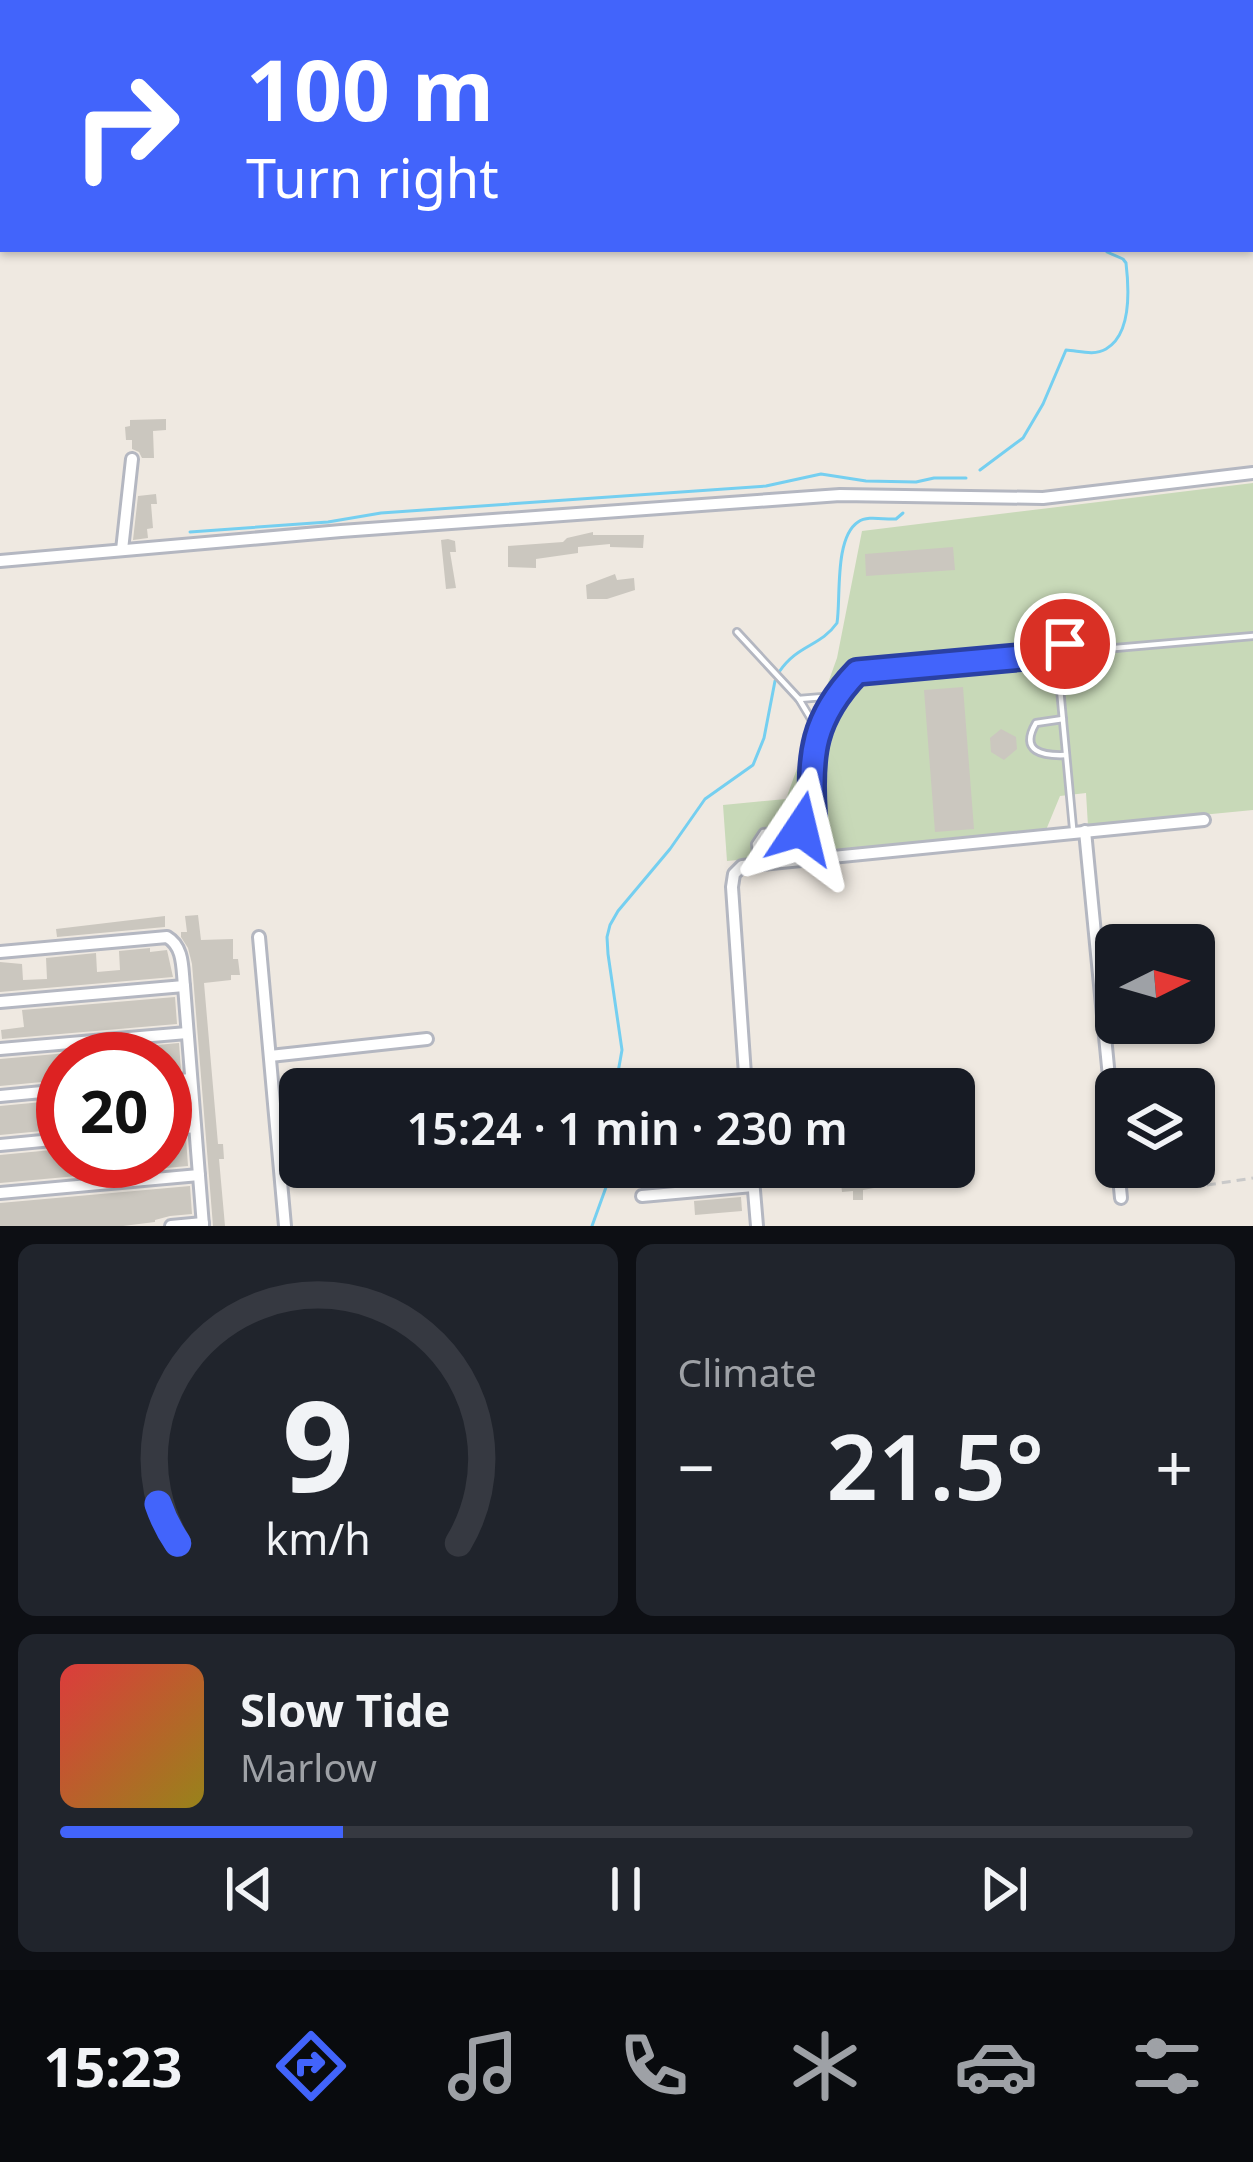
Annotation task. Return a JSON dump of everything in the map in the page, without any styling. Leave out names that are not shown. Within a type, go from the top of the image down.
[{"type":"street","points":[[122,550],[132,459]]},
{"type":"street","points":[[0,561],[841,495],[1043,498],[1253,473]]},
{"type":"street","points":[[745,1068],[733,880],[737,869],[757,863],[1204,820]]},
{"type":"street","points":[[1079,831],[1107,1068]]},
{"type":"street","points":[[260,937],[279,1146]]},
{"type":"street","points":[[0,952],[167,938],[180,952],[187,1032]]},
{"type":"street","points":[[0,1002],[184,986]]},
{"type":"street","points":[[270,1056],[427,1039]]},
{"type":"street","points":[[0,1049],[36,1046]]},
{"type":"street","points":[[171,1226],[203,1225],[192,1091]]},
{"type":"street","points":[[0,1096],[36,1093]]},
{"type":"street","points":[[0,1144],[36,1141]]},
{"type":"street","points":[[0,1192],[199,1175]]},
{"type":"street","points":[[282,1188],[285,1226]]},
{"type":"street","points":[[642,1196],[731,1188]]},
{"type":"street","points":[[753,1188],[757,1226]]},
{"type":"street","points":[[1120,1188],[1121,1198]]},
{"type":"lane","points":[[737,632],[799,699],[818,732]]},
{"type":"lane","points":[[1069,652],[1253,636]]},
{"type":"lane","points":[[1058,667],[1047,662],[1046,646],[1061,642],[1069,652]]},
{"type":"lane","points":[[1058,667],[1066,663],[1069,652]]},
{"type":"lane","points":[[757,863],[755,844],[763,832],[801,829],[812,823],[810,762],[818,732],[836,696],[857,672],[1044,655]]},
{"type":"lane","points":[[1058,667],[1079,831]]},
{"type":"lane","points":[[799,699],[836,696]]},
{"type":"lane","points":[[1063,719],[1036,723],[1031,742],[1039,754],[1066,754]]},
{"type":"path","points":[[1215,1184],[1253,1178]]},
{"type":"green space","points":[[1253,483],[1253,810],[1088,826],[1086,793],[1060,796],[1046,830],[727,861],[723,805],[786,799],[837,658],[862,531]]},
{"type":"building","points":[[166,419],[166,430],[153,431],[154,458],[142,458],[132,449],[132,440],[126,440],[125,427],[130,420]]},
{"type":"building","points":[[156,494],[148,538],[133,540],[138,496]]},
{"type":"building","points":[[593,532],[644,535],[643,548],[578,547],[578,553],[536,559],[536,568],[508,567],[508,546],[563,542]]},
{"type":"building","points":[[441,540],[455,541],[456,552],[450,552],[456,588],[446,589]]},
{"type":"building","points":[[953,547],[955,570],[866,576],[865,554]]},
{"type":"building","points":[[615,574],[617,580],[634,578],[635,590],[607,599],[587,599],[586,585]]},
{"type":"building","points":[[963,687],[974,829],[935,832],[924,690]]},
{"type":"building","points":[[1001,729],[1016,737],[1017,749],[1004,760],[991,752],[990,738]]},
{"type":"building","points":[[198,915],[201,940],[233,939],[233,959],[238,959],[240,975],[204,983],[218,1144],[223,1144],[224,1159],[219,1159],[225,1226],[213,1226],[192,964],[181,937],[181,932],[187,932],[185,916]]},
{"type":"building","points":[[165,916],[165,927],[57,937],[56,929]]},
{"type":"building","points":[[150,948],[150,952],[167,950],[173,977],[0,992],[0,962],[22,964],[23,980],[47,979],[46,958],[96,953],[97,972],[120,970],[119,951]]},
{"type":"building","points":[[175,997],[177,1024],[36,1032],[36,1036],[2,1039],[1,1030],[24,1027],[22,1010]]},
{"type":"building","points":[[36,1056],[36,1083],[0,1086],[0,1059]]},
{"type":"building","points":[[36,1103],[36,1132],[0,1135],[0,1106]]},
{"type":"building","points":[[36,1152],[36,1180],[0,1183],[0,1155]]},
{"type":"building","points":[[190,1188],[192,1214],[123,1226],[0,1226],[0,1203]]},
{"type":"building","points":[[842,1188],[874,1188],[863,1190],[863,1200],[853,1200],[853,1191],[842,1192]]},
{"type":"building","points":[[741,1197],[742,1211],[695,1215],[694,1201]]},
{"type":"waterway","points":[[980,470],[1023,438],[1066,350],[1101,351],[1121,333],[1127,310],[1126,263],[1107,252]]},
{"type":"waterway","points":[[190,532],[328,522],[381,513],[766,486],[821,474],[866,481],[966,478]]},
{"type":"waterway","points":[[779,672],[837,623],[842,555],[850,530],[862,520],[896,519],[903,513]]},
{"type":"waterway","points":[[619,1068],[622,1050],[608,954],[610,925],[705,799],[753,765],[764,738],[775,681]]},
{"type":"waterway","points":[[592,1226],[606,1188]]},
{"type":"route","points":[[801,829],[812,823],[810,762],[818,732],[836,696],[857,672],[1044,655],[1050,665],[1058,667],[1069,656],[1065,644]]}]
